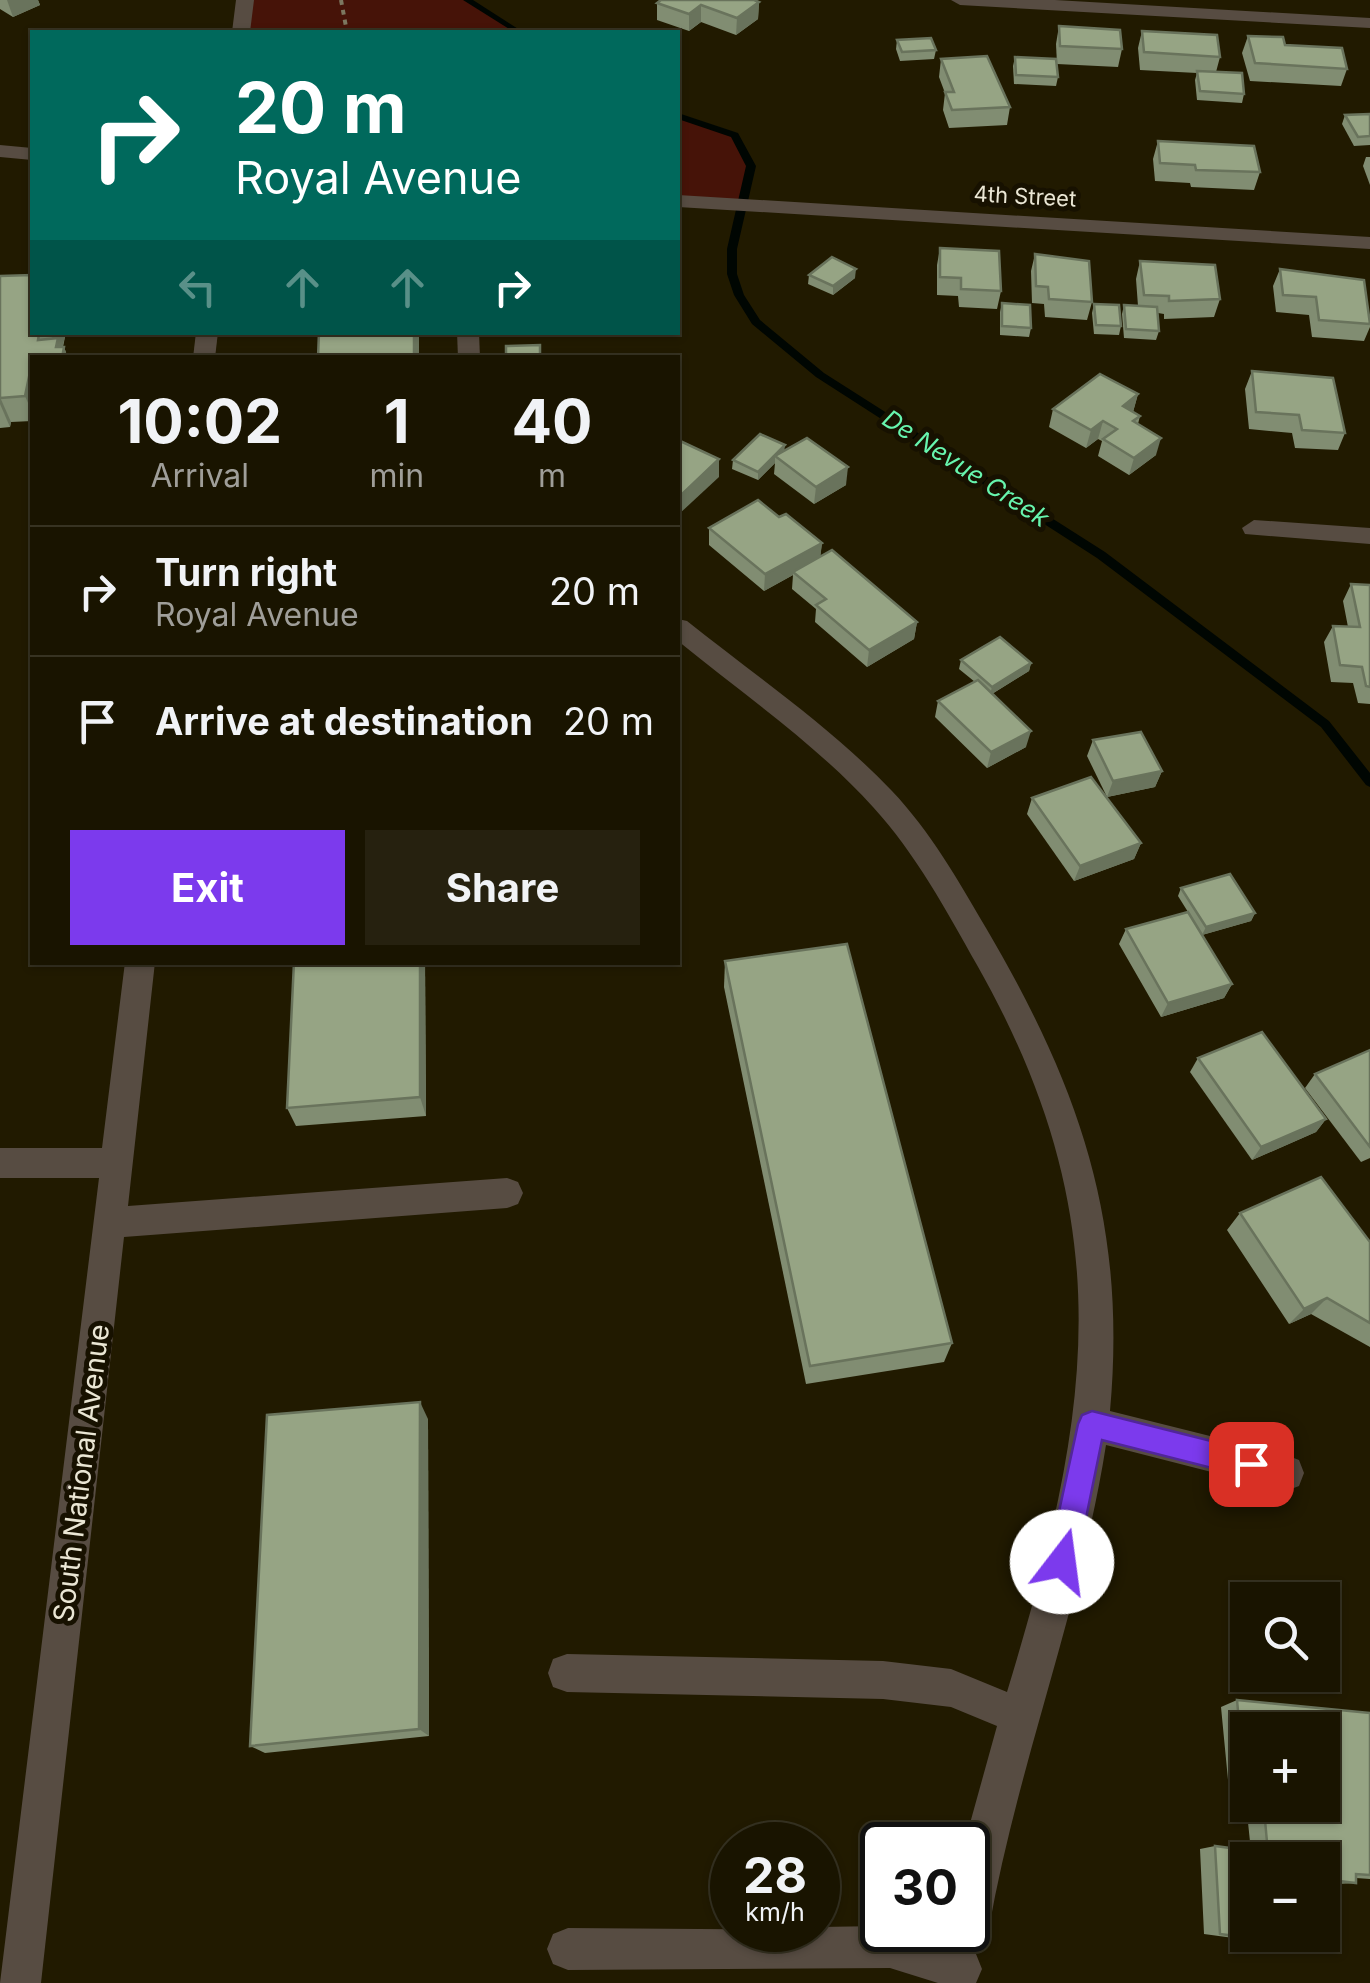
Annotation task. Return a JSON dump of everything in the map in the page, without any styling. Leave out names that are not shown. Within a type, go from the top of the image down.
[{"type":"street","points":[[241,30],[244,0]]},
{"type":"street","points":[[960,0],[1370,22]]},
{"type":"street","points":[[0,151],[30,154]]},
{"type":"street","name":"4th Street","points":[[680,201],[1370,244]]},
{"type":"street","points":[[1254,528],[1370,536]]},
{"type":"street","points":[[568,1949],[890,1947],[964,1953],[1020,1717],[1073,1524],[1092,1424],[1097,1312],[1086,1207],[1053,1088],[1014,1002],[935,866],[900,818],[840,760],[680,630]]},
{"type":"street","name":"South National Avenue","points":[[20,1983],[140,965]]},
{"type":"street","points":[[0,1163],[119,1162]]},
{"type":"street","points":[[111,1223],[506,1193]]},
{"type":"street","points":[[1092,1424],[1286,1473]]},
{"type":"street","points":[[567,1673],[883,1680],[952,1688],[1020,1717]]},
{"type":"path","points":[[341,0],[347,30]]},
{"type":"shaded area","points":[[244,0],[467,0],[516,30],[241,30]]},
{"type":"shaded area","points":[[680,117],[735,135],[751,166],[742,204],[680,201]]},
{"type":"building","points":[[759,2],[737,18],[701,5],[689,14],[657,3]]},
{"type":"building","points":[[1059,26],[1120,30],[1122,49],[1060,46]]},
{"type":"building","points":[[1142,31],[1217,35],[1220,57],[1144,52]]},
{"type":"building","points":[[1248,36],[1283,37],[1285,45],[1342,48],[1347,69],[1255,63]]},
{"type":"building","points":[[931,38],[936,50],[902,52],[897,40]]},
{"type":"building","points":[[987,56],[1010,107],[952,110],[945,92],[954,92],[941,59]]},
{"type":"building","points":[[1015,57],[1056,59],[1058,77],[1016,75]]},
{"type":"building","points":[[1197,71],[1242,73],[1244,94],[1200,91]]},
{"type":"building","points":[[1370,114],[1370,136],[1358,137],[1345,115]]},
{"type":"building","points":[[1158,141],[1254,146],[1260,172],[1196,170],[1195,165],[1160,163]]},
{"type":"building","points":[[940,248],[999,251],[1001,291],[961,289],[961,278],[940,277]]},
{"type":"building","points":[[1035,254],[1089,261],[1092,302],[1049,299],[1048,287],[1036,286]]},
{"type":"building","points":[[832,257],[856,269],[833,286],[809,275]]},
{"type":"building","points":[[1140,261],[1215,265],[1220,299],[1169,301],[1169,296],[1144,295]]},
{"type":"building","points":[[1280,269],[1364,280],[1370,324],[1319,320],[1316,297],[1283,295]]},
{"type":"building","points":[[30,275],[30,335],[39,335],[38,340],[58,338],[56,347],[64,347],[63,355],[30,355],[25,396],[0,398],[0,276]]},
{"type":"building","points":[[1002,303],[1030,305],[1031,328],[1002,326]]},
{"type":"building","points":[[1094,304],[1119,305],[1121,326],[1096,325]]},
{"type":"building","points":[[1124,305],[1157,307],[1159,331],[1126,329]]},
{"type":"building","points":[[319,335],[414,335],[414,355],[318,355]]},
{"type":"building","points":[[540,345],[540,355],[506,355],[506,346]]},
{"type":"building","points":[[1252,371],[1333,378],[1345,433],[1302,430],[1299,415],[1256,412]]},
{"type":"building","points":[[1100,374],[1138,394],[1123,406],[1140,416],[1133,421],[1161,438],[1134,458],[1103,439],[1117,429],[1103,421],[1091,430],[1053,409]]},
{"type":"building","points":[[760,434],[785,445],[758,472],[733,460]]},
{"type":"building","points":[[807,438],[848,467],[816,487],[775,456]]},
{"type":"building","points":[[680,441],[719,459],[680,496]]},
{"type":"building","points":[[758,500],[779,517],[786,514],[822,543],[765,574],[709,528]]},
{"type":"building","points":[[832,550],[917,622],[869,650],[816,605],[826,599],[793,572]]},
{"type":"building","points":[[1351,584],[1370,585],[1370,687],[1366,686],[1362,667],[1340,665],[1333,626],[1360,627]]},
{"type":"building","points":[[1000,637],[1031,663],[992,687],[961,660]]},
{"type":"building","points":[[978,680],[1031,731],[991,752],[938,701]]},
{"type":"building","points":[[1141,732],[1162,771],[1113,781],[1093,740]]},
{"type":"building","points":[[1091,777],[1141,843],[1080,866],[1032,798]]},
{"type":"building","points":[[1230,874],[1255,913],[1206,927],[1181,888]]},
{"type":"building","points":[[1188,912],[1232,984],[1168,1003],[1126,929]]},
{"type":"building","points":[[847,944],[952,1343],[810,1366],[725,961]]},
{"type":"building","points":[[294,965],[420,965],[420,1097],[287,1108]]},
{"type":"building","points":[[1262,1032],[1326,1119],[1261,1147],[1198,1058]]},
{"type":"building","points":[[1370,1050],[1370,1147],[1315,1074]]},
{"type":"building","points":[[1321,1177],[1370,1242],[1370,1323],[1327,1298],[1304,1309],[1240,1213]]},
{"type":"building","points":[[420,1402],[419,1729],[250,1746],[267,1415]]},
{"type":"building","points":[[1237,1700],[1370,1713],[1370,1875],[1356,1874],[1356,1883],[1340,1881],[1340,1842],[1267,1842],[1265,1822],[1340,1822],[1340,1712],[1238,1712]]},
{"type":"building","points":[[1215,1846],[1230,1848],[1230,1935],[1220,1934]]},
{"type":"waterway","name":"De Nevue Creek","points":[[467,0],[516,30]]},
{"type":"waterway","name":"De Nevue Creek","points":[[680,117],[735,135],[751,166],[732,249],[732,274],[739,295],[756,322],[820,375],[1101,555],[1325,724],[1370,782]]},
{"type":"route","points":[[1062,1562],[1083,1480],[1092,1424],[1251,1464]]}]
